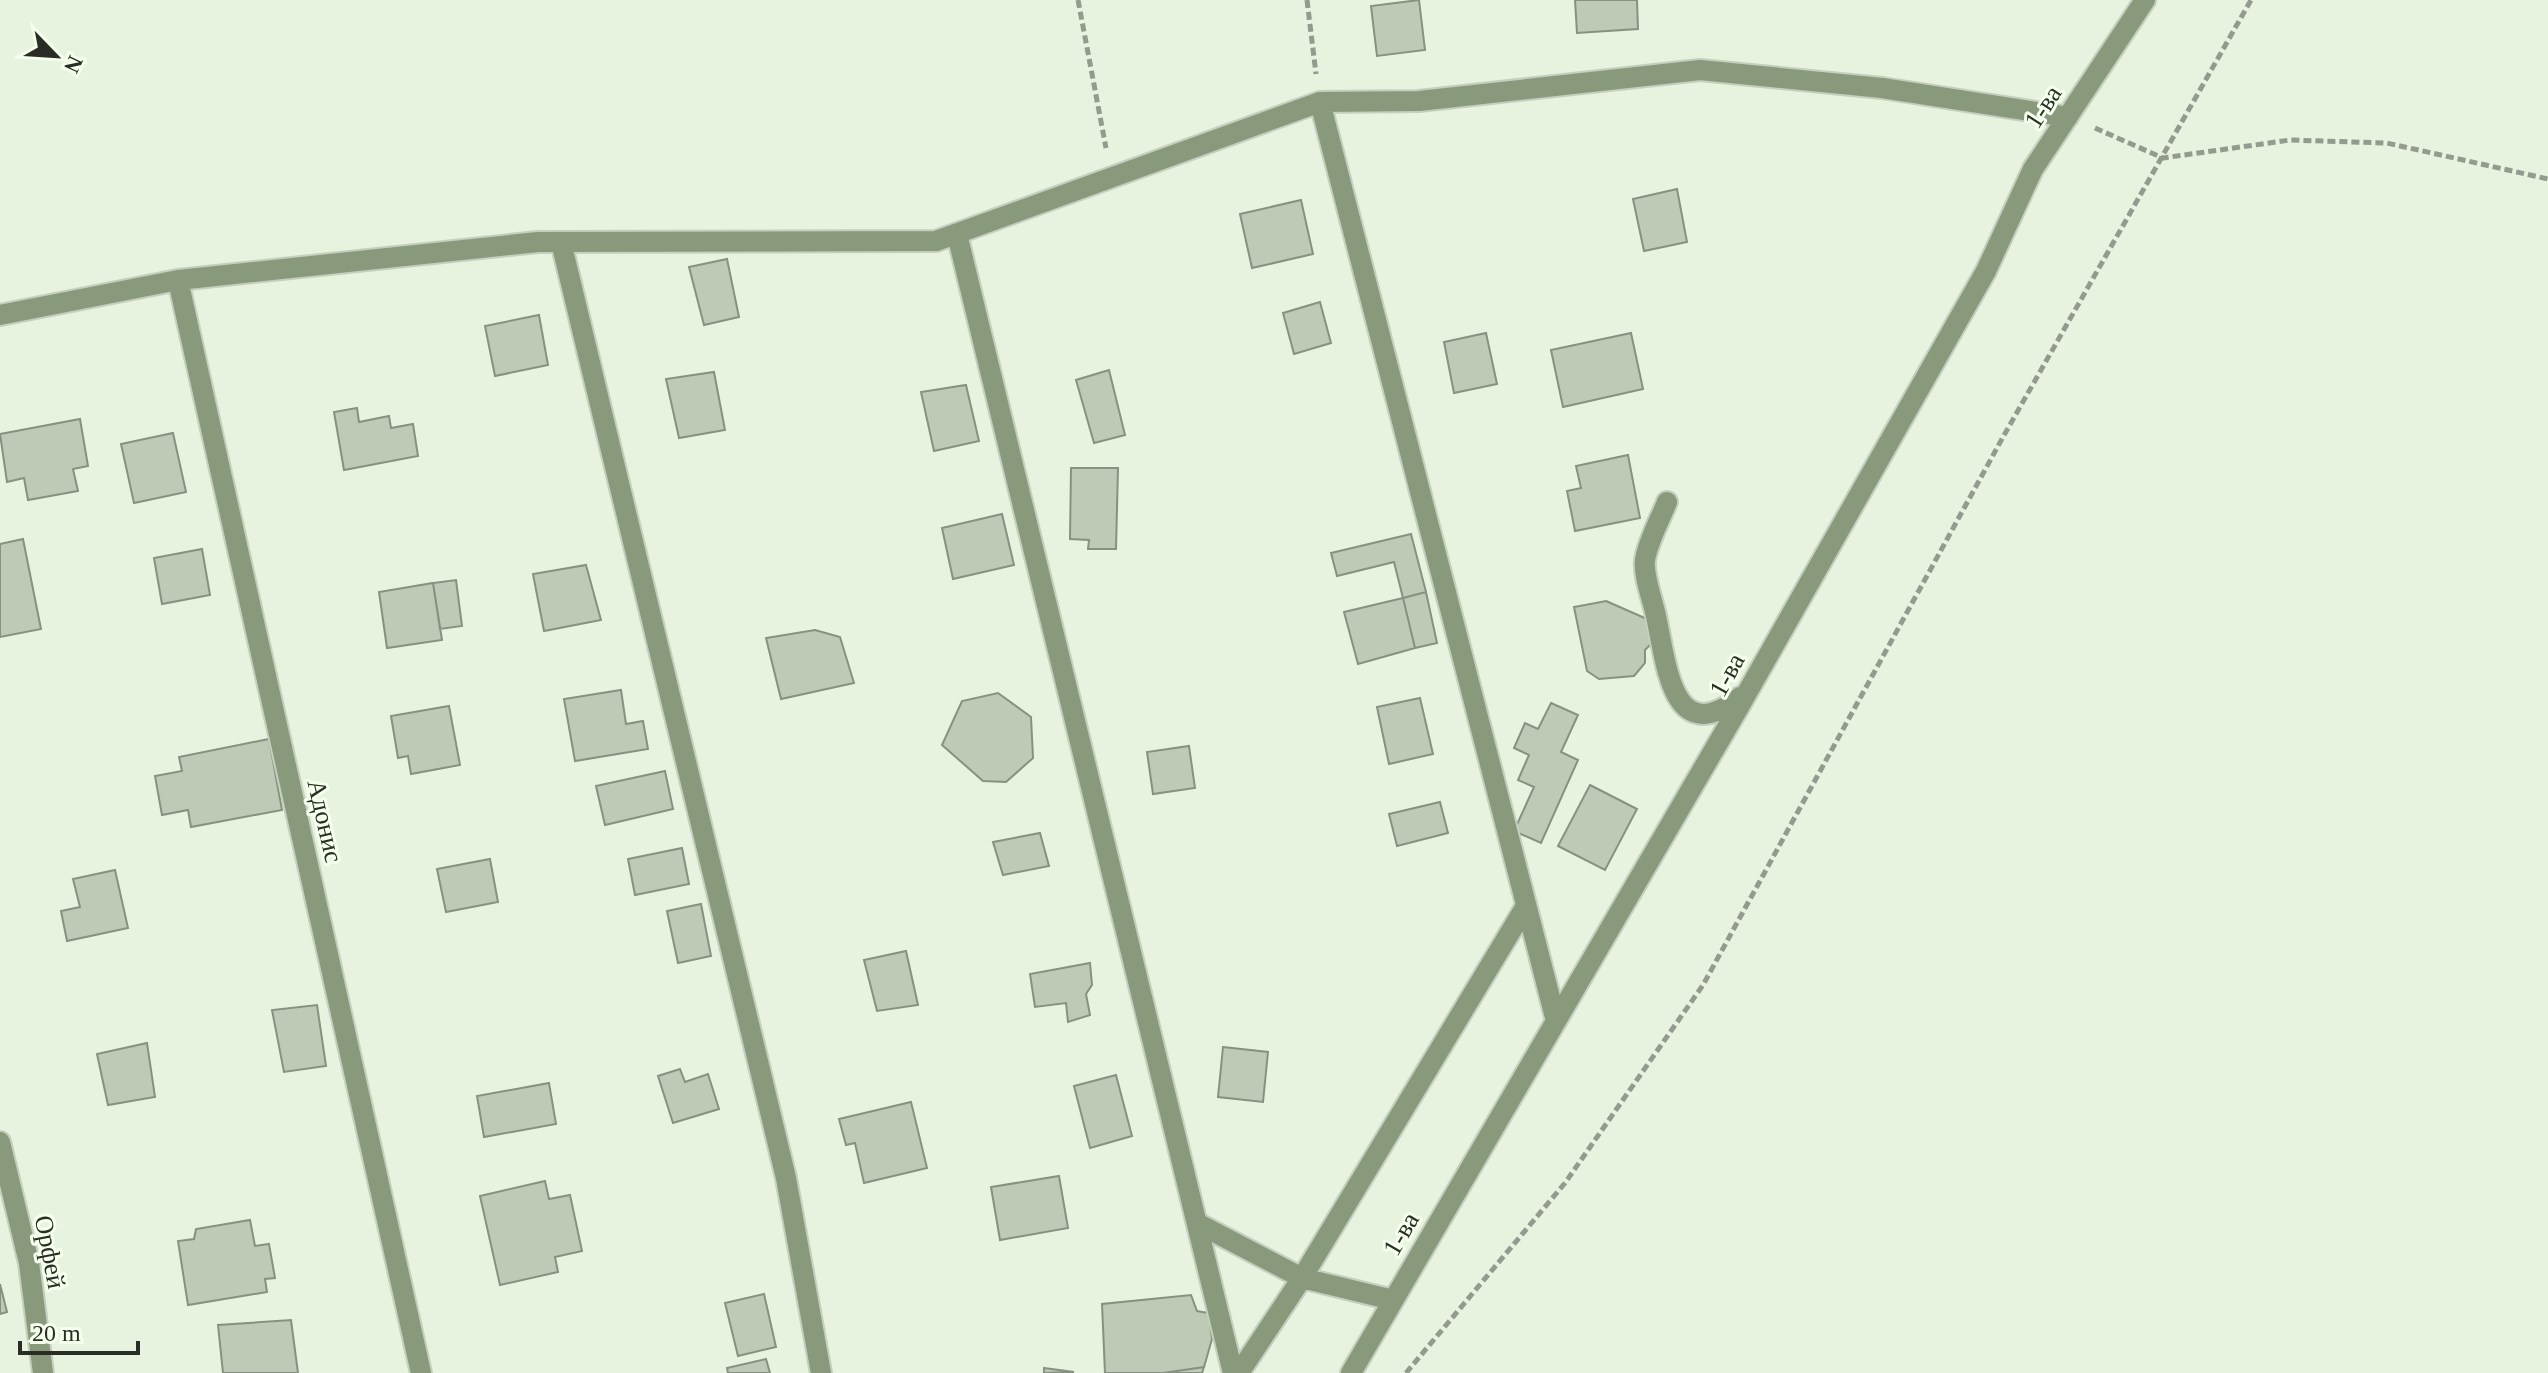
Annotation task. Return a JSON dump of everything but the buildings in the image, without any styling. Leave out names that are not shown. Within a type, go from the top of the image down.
[{"type":"street","name":"1-ва","points":[[1351,1373],[1749,689],[1986,271],[2033,169],[2145,0]]},
{"type":"street","points":[[0,315],[178,280],[561,242],[936,241],[1320,102],[1419,101],[1700,70],[1882,88],[2068,117]]},
{"type":"street","points":[[1320,102],[1556,1021]]},
{"type":"street","points":[[957,234],[1233,1373]]},
{"type":"street","points":[[561,242],[786,1178],[821,1373]]},
{"type":"street","name":"Адонис","points":[[178,280],[421,1373]]},
{"type":"street","points":[[1667,502],[1645,561],[1669,677],[1688,709],[1702,716],[1719,713],[1749,689]]},
{"type":"street","points":[[1239,1373],[1302,1278],[1526,906]]},
{"type":"street","name":"Орфей","points":[[0,1142],[29,1263],[43,1373]]},
{"type":"street","points":[[1197,1223],[1302,1278],[1393,1300]]},
{"type":"path","points":[[1078,0],[1112,178]]},
{"type":"path","points":[[1307,0],[1320,102]]},
{"type":"path","points":[[1406,1373],[1565,1183],[1703,985],[2003,437],[2251,0]]},
{"type":"path","points":[[2068,117],[2163,158],[2290,140],[2387,143],[2548,179]]}]
